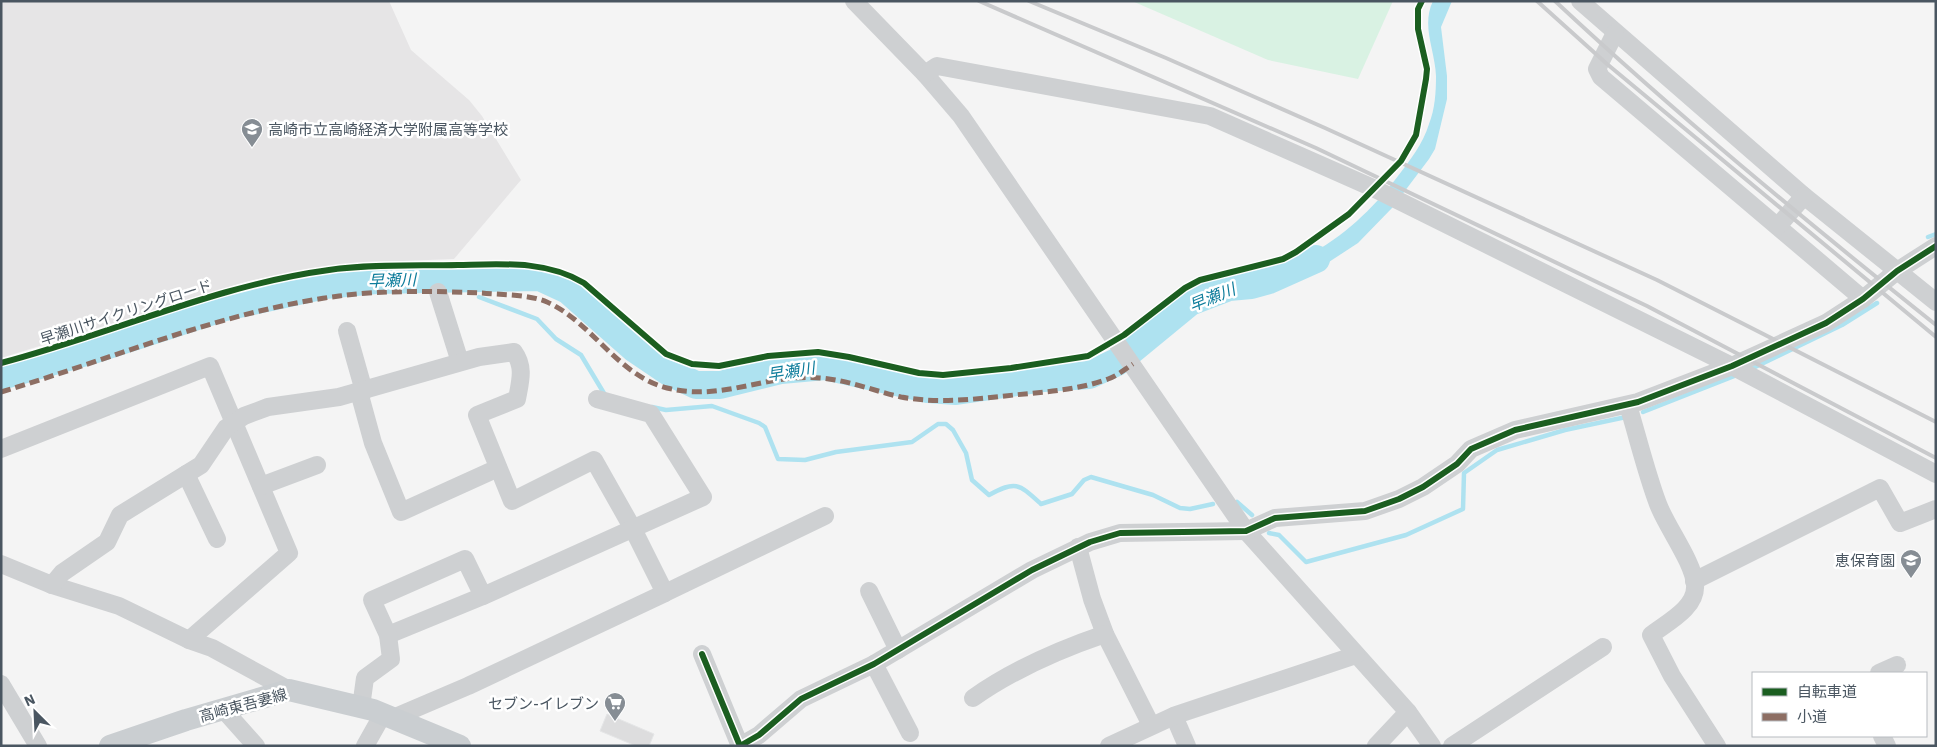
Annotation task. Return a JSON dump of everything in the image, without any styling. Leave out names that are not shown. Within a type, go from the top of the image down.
[{"type":"main road","name":"高崎東吾妻線","points":[[110,746],[289,690],[361,707],[388,716],[460,746]]},
{"type":"street","points":[[854,1],[925,74],[961,116],[1246,531],[1408,712],[1432,746]]},
{"type":"street","points":[[1580,1],[1804,196],[1936,302]]},
{"type":"street","points":[[1615,33],[1597,69],[1601,77],[1863,299]]},
{"type":"street","points":[[925,74],[937,66],[1210,116],[1378,191],[1732,366],[1936,474]]},
{"type":"street","points":[[1778,226],[1804,196]]},
{"type":"street","points":[[702,654],[740,746],[759,735],[801,699],[874,664],[1032,570],[1078,547],[1120,533],[1246,531],[1275,518],[1365,511],[1399,499],[1423,487],[1457,464],[1471,449],[1515,430],[1628,405],[1732,366],[1826,323],[1863,299],[1897,271],[1936,246]]},
{"type":"street","points":[[438,292],[460,362]]},
{"type":"street","points":[[347,331],[373,443],[401,512],[498,468]]},
{"type":"street","points":[[52,585],[62,573],[107,542],[120,515],[186,474],[208,457],[226,428],[234,422],[268,407],[339,397],[460,362],[505,352],[514,352],[520,360],[522,375],[517,399],[477,415],[512,501],[594,460],[633,529],[665,593]]},
{"type":"street","points":[[1,449],[210,366],[289,553],[189,640]]},
{"type":"street","points":[[388,635],[483,596],[703,497],[651,414],[598,399]]},
{"type":"street","points":[[1628,405],[1659,506],[1696,585],[1692,599],[1682,611],[1651,635],[1672,676],[1717,746]]},
{"type":"street","points":[[261,486],[317,465]]},
{"type":"street","points":[[186,474],[217,539]]},
{"type":"street","points":[[1694,580],[1880,488],[1900,522],[1936,509]]},
{"type":"street","points":[[365,746],[388,716],[468,686],[825,516]]},
{"type":"street","points":[[1078,547],[1092,599],[1105,634],[1152,725]]},
{"type":"street","points":[[361,707],[365,678],[391,659],[388,635],[372,600],[465,559],[483,596]]},
{"type":"street","points":[[1,564],[52,585],[119,606],[189,640],[212,648],[289,690]]},
{"type":"street","points":[[869,591],[898,650]]},
{"type":"street","points":[[973,698],[1002,678],[1063,649],[1105,634]]},
{"type":"street","points":[[1452,746],[1603,647]]},
{"type":"street","points":[[1109,746],[1174,716],[1356,654]]},
{"type":"street","points":[[874,664],[910,733]]},
{"type":"street","points":[[1881,672],[1897,665]]},
{"type":"street","points":[[1,684],[38,746]]},
{"type":"street","points":[[224,709],[256,746]]},
{"type":"street","points":[[1376,746],[1408,712]]},
{"type":"street","points":[[1174,716],[1187,746]]},
{"type":"shaded area","name":"高崎市立高崎経済大学附属高等学校","points":[[1,1],[389,1],[411,50],[469,100],[482,116],[521,180],[454,259],[377,262],[303,270],[249,281],[1,358]]},
{"type":"green space","points":[[1132,1],[1393,1],[1358,79],[1268,60]]},
{"type":"water","points":[[1433,1],[1452,1],[1441,27],[1447,76],[1447,99],[1435,149],[1392,208],[1358,243],[1309,275],[1284,287],[1281,269],[1316,251],[1360,219],[1386,191],[1416,152],[1426,131],[1434,106],[1436,76],[1428,29],[1428,20]]},
{"type":"building","name":"セブン-イレブン","points":[[607,714],[654,734],[649,746],[636,746],[600,731]]},
{"type":"waterway","points":[[1928,237],[1936,234]]},
{"type":"waterway","name":"早瀬川","points":[[1,376],[96,349],[225,307],[325,285],[376,280],[540,277],[568,290],[635,349],[669,372],[696,385],[720,385],[781,370],[825,366],[928,389],[956,391],[1044,378],[1089,375],[1117,362],[1190,302],[1229,287],[1251,285],[1269,280],[1316,259]]},
{"type":"waterway","points":[[466,277],[468,288]]},
{"type":"waterway","points":[[479,297],[537,319],[556,339],[581,355],[605,395]]},
{"type":"waterway","points":[[1749,370],[1842,325],[1877,303]]},
{"type":"waterway","points":[[1643,412],[1737,375]]},
{"type":"waterway","points":[[652,407],[666,410],[712,406],[759,423],[765,427],[778,459],[805,460],[836,452],[912,442],[938,424],[946,424],[953,430],[966,453],[972,480],[989,495],[1005,487],[1017,486],[1041,504],[1072,494],[1084,480],[1091,477],[1153,495],[1180,508],[1190,509],[1213,504]]},
{"type":"waterway","points":[[1269,533],[1279,535],[1306,562],[1406,535],[1463,509],[1464,473],[1497,450],[1565,430],[1626,417]]},
{"type":"waterway","points":[[1237,502],[1252,515]]},
{"type":"railway","points":[[979,1],[1316,148],[1647,306],[1936,458]]},
{"type":"railway","points":[[1029,1],[1166,58],[1325,128],[1657,280],[1936,422]]},
{"type":"railway","points":[[1537,1],[1607,64],[1936,337]]},
{"type":"railway","points":[[1555,1],[1742,167],[1936,325]]},
{"type":"marked path","points":[[1,392],[168,337],[253,313],[339,296],[429,291],[482,293],[540,299],[563,311],[578,322],[633,372],[667,388],[687,391],[707,392],[781,379],[820,378],[851,383],[901,397],[929,400],[958,400],[1049,392],[1085,386],[1111,378],[1133,364]]},
{"type":"cycle path","name":"早瀬川サイクリングロード","points":[[1,363],[205,298],[287,277],[361,267],[490,264],[523,265],[554,270],[584,283],[666,354],[692,364],[719,366],[768,356],[818,352],[919,373],[943,375],[1011,368],[1088,356],[1124,335],[1185,288],[1200,280],[1283,259],[1296,252],[1349,214],[1401,161],[1416,135],[1426,79],[1427,69],[1418,29],[1418,9],[1422,1]]},
{"type":"cycle path","points":[[702,654],[740,746],[759,735],[801,699],[874,664],[1032,570],[1090,542],[1120,533],[1246,531],[1275,518],[1365,511],[1399,499],[1423,487],[1457,464],[1471,449],[1515,430],[1638,402],[1732,366],[1826,323],[1863,299],[1897,271],[1936,246]]},
{"type":"place","name":"高崎市立高崎経済大学附属高等学校","points":[[252,148]]},
{"type":"place","name":"恵保育園","points":[[1911,579]]},
{"type":"place","name":"セブン-イレブン","points":[[615,722]]}]
